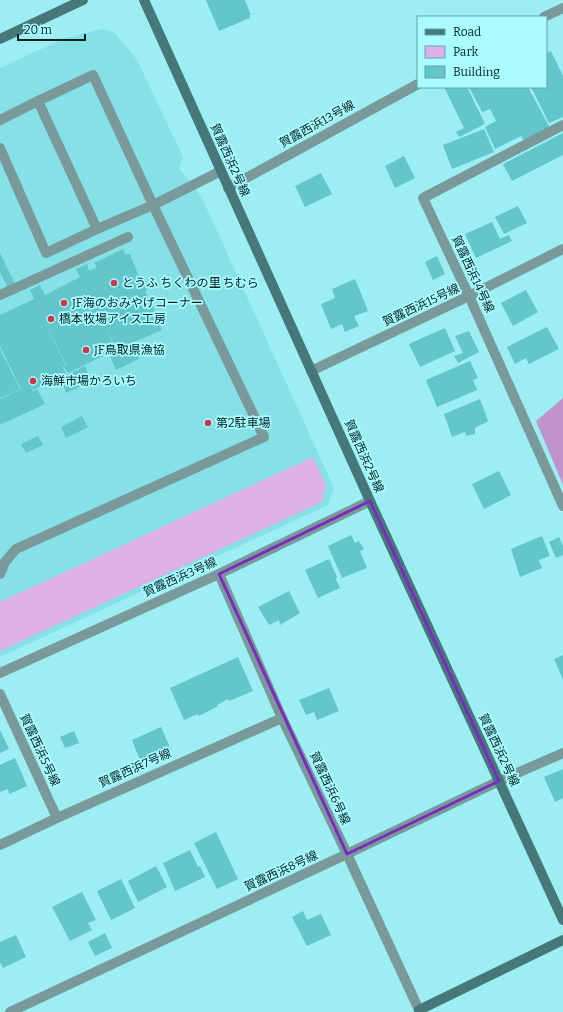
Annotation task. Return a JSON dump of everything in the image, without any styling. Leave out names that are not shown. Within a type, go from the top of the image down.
[{"type":"street","points":[[0,39],[83,0]]},
{"type":"street","name":"賀露西浜2号線","points":[[144,0],[311,371],[563,920]]},
{"type":"street","points":[[546,16],[563,8]]},
{"type":"street","points":[[0,120],[93,75],[152,204],[264,437],[16,549],[5,562],[0,574]]},
{"type":"street","name":"賀露西浜13号線","points":[[228,188],[417,85]]},
{"type":"street","points":[[38,101],[98,229]]},
{"type":"street","name":"賀露西浜14号線","points":[[563,125],[423,198],[470,296],[563,506]]},
{"type":"street","points":[[0,148],[46,253],[221,171]]},
{"type":"street","points":[[0,295],[128,237]]},
{"type":"street","name":"賀露西浜15号線","points":[[311,371],[470,296],[563,249]]},
{"type":"street","name":"賀露西浜3号線","points":[[0,673],[219,574],[370,500]]},
{"type":"street","name":"賀露西浜6号線","points":[[219,574],[282,718],[347,854],[417,1011]]},
{"type":"street","name":"賀露西浜5号線","points":[[0,694],[57,818]]},
{"type":"street","name":"賀露西浜7号線","points":[[0,844],[282,718]]},
{"type":"street","name":"賀露西浜8号線","points":[[10,1012],[499,781],[563,753]]},
{"type":"street","points":[[417,1011],[563,940]]},
{"type":"highlighted area","points":[[370,501],[499,781],[347,854],[219,574]]},
{"type":"shaded area","points":[[103,29],[114,32],[137,60],[183,157],[179,168],[201,196],[334,488],[328,505],[0,657],[0,68],[65,38]]},
{"type":"shaded area","points":[[563,398],[563,485],[536,421]]},
{"type":"green space","points":[[313,457],[326,485],[322,502],[0,651],[0,602]]},
{"type":"building","points":[[206,0],[245,0],[251,15],[249,15],[250,18],[219,31]]},
{"type":"building","points":[[551,51],[563,76],[563,117],[549,123],[532,88],[547,88],[547,53]]},
{"type":"building","points":[[444,88],[467,88],[485,124],[459,137],[456,132],[464,128]]},
{"type":"building","points":[[470,88],[529,88],[550,128],[524,141],[521,136],[495,149],[485,127],[496,121],[490,109],[482,112]]},
{"type":"building","points":[[484,129],[494,152],[452,169],[443,145]]},
{"type":"building","points":[[563,133],[563,155],[512,181],[503,164]]},
{"type":"building","points":[[404,156],[415,178],[395,188],[385,166]]},
{"type":"building","points":[[321,173],[332,194],[305,207],[295,186]]},
{"type":"building","points":[[518,206],[527,223],[504,234],[495,217]]},
{"type":"building","points":[[492,222],[500,239],[509,235],[512,241],[476,258],[465,234]]},
{"type":"building","points":[[123,249],[126,255],[130,254],[139,277],[142,277],[147,290],[145,291],[161,323],[159,324],[162,330],[112,351],[109,347],[114,344],[106,329],[113,344],[108,347],[111,352],[68,373],[64,367],[67,366],[41,315],[66,366],[63,367],[66,374],[33,390],[30,384],[33,392],[37,389],[45,404],[0,425],[0,399],[21,389],[0,346],[0,315],[34,299],[30,290],[40,285],[45,295],[80,277],[76,269],[87,264],[89,271],[97,267],[94,263]]},
{"type":"building","points":[[0,253],[15,284],[39,283],[0,300],[0,291],[8,288],[0,272]]},
{"type":"building","points":[[437,256],[445,274],[433,280],[425,262]]},
{"type":"building","points":[[355,279],[368,311],[354,316],[359,326],[345,332],[342,324],[331,329],[321,304],[335,298],[332,289]]},
{"type":"building","points":[[526,290],[538,312],[513,326],[501,303]]},
{"type":"building","points":[[547,327],[559,349],[529,364],[526,358],[515,364],[507,347]]},
{"type":"building","points":[[445,328],[455,351],[420,367],[409,344]]},
{"type":"building","points":[[469,331],[479,352],[458,363],[454,356],[463,353],[455,336]]},
{"type":"building","points":[[132,344],[139,359],[116,370],[109,354]]},
{"type":"building","points":[[0,349],[20,389],[0,398]]},
{"type":"building","points":[[470,361],[478,378],[473,380],[477,390],[437,407],[426,380]]},
{"type":"building","points":[[85,366],[91,382],[66,393],[61,378]]},
{"type":"building","points":[[480,399],[488,421],[475,428],[475,434],[466,436],[465,432],[452,437],[444,414]]},
{"type":"building","points":[[82,416],[88,427],[66,438],[61,427]]},
{"type":"building","points":[[38,436],[43,445],[26,453],[21,444]]},
{"type":"building","points":[[499,471],[511,495],[484,509],[472,484]]},
{"type":"building","points":[[351,535],[355,543],[359,541],[364,549],[360,551],[367,568],[342,578],[328,546]]},
{"type":"building","points":[[542,536],[550,556],[539,560],[542,568],[520,577],[511,549]]},
{"type":"building","points":[[559,537],[563,546],[563,555],[556,558],[549,542]]},
{"type":"building","points":[[329,559],[340,588],[318,598],[305,570]]},
{"type":"building","points":[[289,591],[300,613],[280,625],[279,620],[269,625],[258,607]]},
{"type":"building","points":[[563,655],[563,680],[554,659]]},
{"type":"building","points":[[238,657],[253,691],[229,701],[228,699],[199,716],[198,714],[184,720],[170,688]]},
{"type":"building","points":[[329,688],[339,711],[317,720],[314,712],[306,715],[299,700]]},
{"type":"building","points":[[161,727],[171,750],[141,763],[132,740]]},
{"type":"building","points":[[0,730],[9,749],[0,753]]},
{"type":"building","points":[[74,731],[79,743],[65,748],[60,737]]},
{"type":"building","points":[[15,758],[27,786],[9,794],[8,789],[0,792],[0,765]]},
{"type":"building","points":[[563,769],[563,798],[555,802],[544,777]]},
{"type":"building","points":[[216,832],[238,879],[217,889],[194,843]]},
{"type":"building","points":[[190,850],[198,867],[200,866],[205,877],[175,891],[163,863]]},
{"type":"building","points":[[156,866],[167,887],[138,902],[128,881]]},
{"type":"building","points":[[121,879],[135,908],[111,920],[97,891]]},
{"type":"building","points":[[82,892],[96,920],[88,923],[92,930],[70,941],[52,907]]},
{"type":"building","points":[[303,911],[307,920],[321,914],[331,935],[307,946],[292,917]]},
{"type":"building","points":[[105,933],[112,948],[95,956],[88,942]]},
{"type":"building","points":[[16,935],[26,957],[3,968],[0,962],[0,942]]},
{"type":"place","name":"とうふ ちくわの里 ちむら","points":[[114,283]]},
{"type":"place","name":"JF海のおみやげコーナー","points":[[64,303]]},
{"type":"place","name":"橋本牧場アイス工房","points":[[51,319]]},
{"type":"place","name":"JF鳥取県漁協","points":[[86,350]]},
{"type":"place","name":"海鮮市場かろいち","points":[[33,381]]},
{"type":"place","name":"第2駐車場","points":[[208,423]]}]
